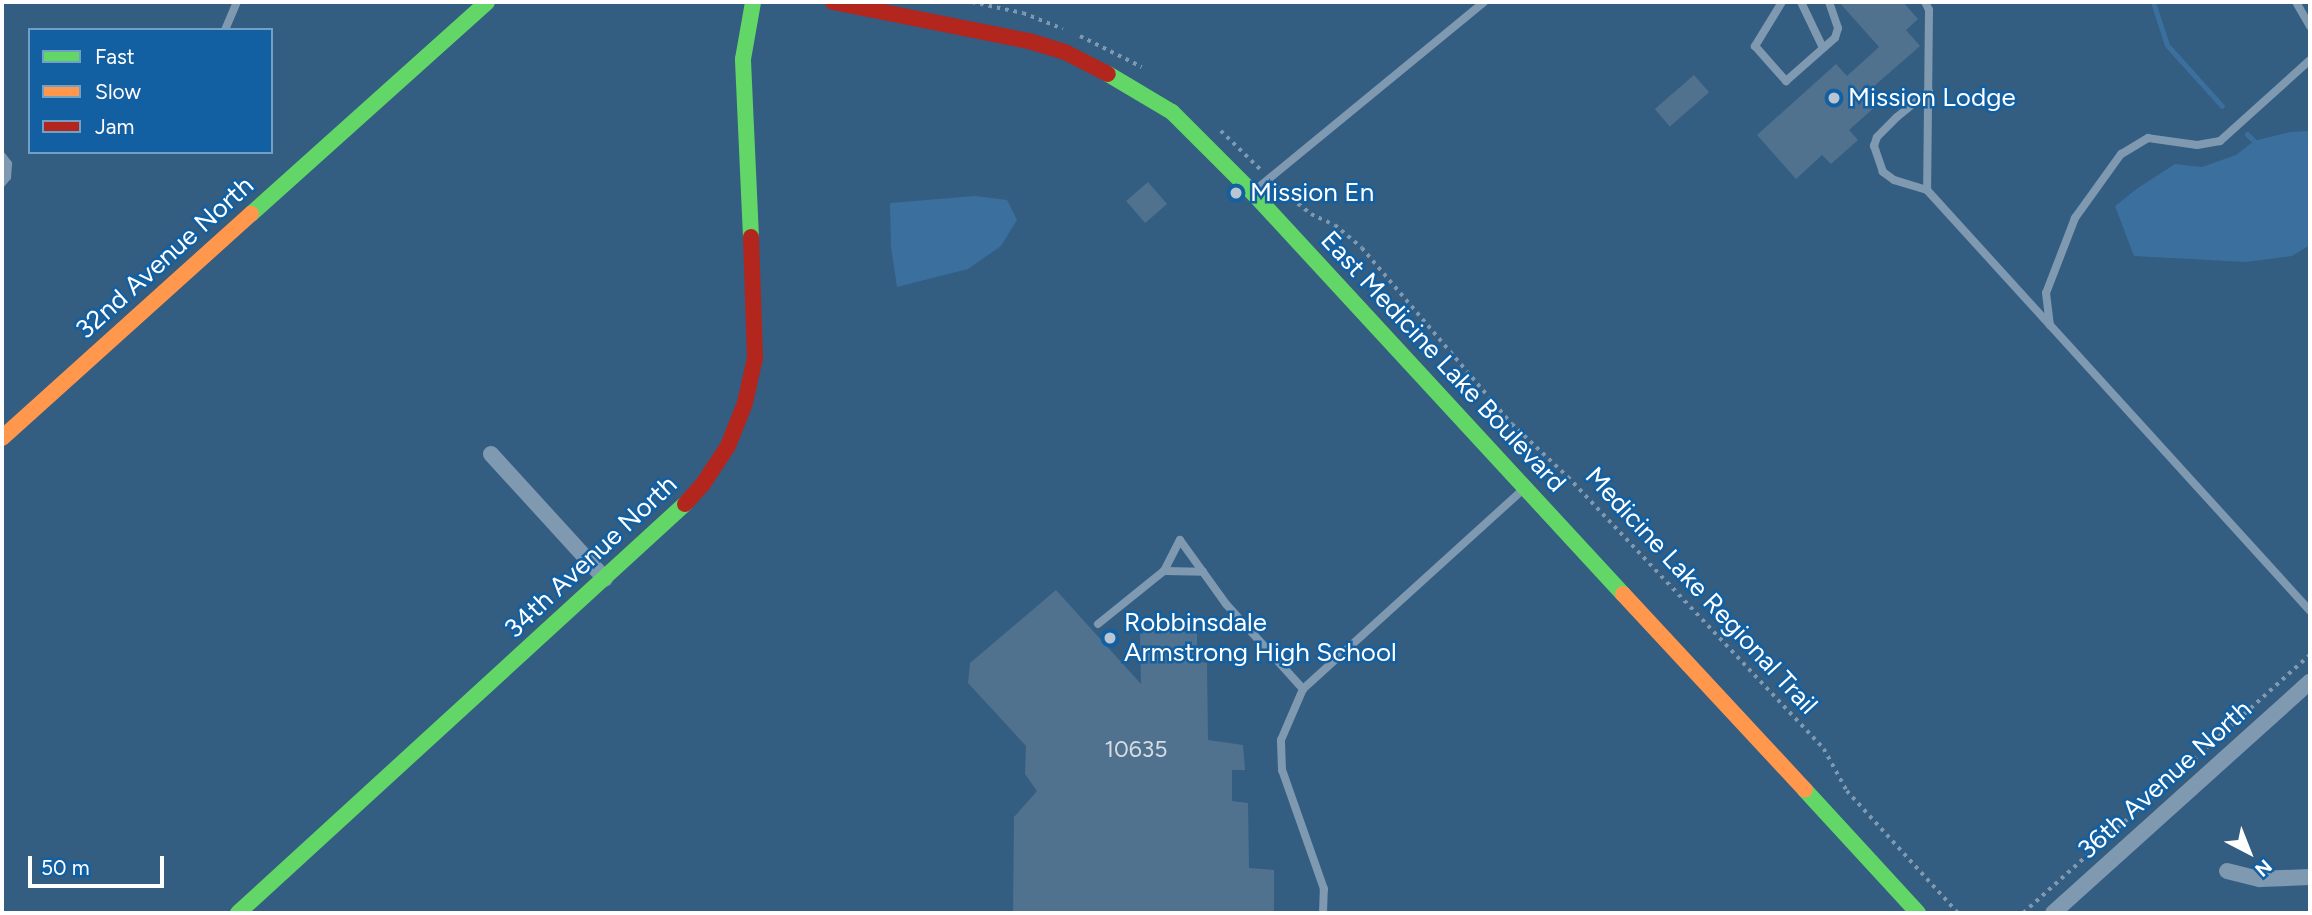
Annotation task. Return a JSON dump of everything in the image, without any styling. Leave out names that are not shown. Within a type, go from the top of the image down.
[{"type":"street","name":"32nd Avenue North","points":[[2,438],[487,2]]},
{"type":"street","name":"34th Avenue North","points":[[238,913],[672,518],[703,484],[728,446],[745,403],[755,358],[755,310],[743,105],[743,60],[753,2]]},
{"type":"street","name":"East Medicine Lake Boulevard","points":[[833,2],[1029,41],[1077,58],[1134,87],[1172,112],[1252,192],[1918,913]]},
{"type":"street","points":[[491,454],[605,579]]},
{"type":"street","name":"36th Avenue North","points":[[2053,913],[2310,682]]},
{"type":"street","points":[[2227,871],[2260,879],[2310,877]]},
{"type":"lane","points":[[226,28],[237,2]]},
{"type":"lane","points":[[1252,192],[1484,2]]},
{"type":"lane","points":[[1782,2],[1755,46],[1786,81],[1835,38],[1838,29],[1829,2]]},
{"type":"lane","points":[[1801,2],[1823,48]]},
{"type":"lane","points":[[1925,2],[1929,10],[1927,190]]},
{"type":"lane","points":[[2296,2],[2310,26]]},
{"type":"lane","points":[[2050,325],[2046,293],[2075,218],[2120,154],[2148,138],[2197,145],[2220,141],[2310,61]]},
{"type":"lane","points":[[1929,91],[1877,137],[1874,146],[1883,172],[1894,180],[1927,190],[2310,611]]},
{"type":"lane","points":[[2,156],[8,164],[7,177],[2,183]]},
{"type":"lane","points":[[1323,913],[1324,889],[1282,770],[1281,740],[1303,689],[1526,488]]},
{"type":"lane","points":[[1098,624],[1164,571],[1180,540],[1226,604],[1303,689]]},
{"type":"lane","points":[[1164,571],[1203,572]]},
{"type":"path","name":"Medicine Lake Regional Trail","points":[[1283,192],[1311,214],[1335,225],[1362,248],[1512,424],[1568,477],[1824,749],[1847,791],[1958,913]]},
{"type":"path","points":[[2023,913],[2310,654]]},
{"type":"water","points":[[2310,131],[2310,245],[2292,256],[2246,262],[2134,256],[2115,206],[2138,188],[2175,164],[2202,167],[2236,155],[2254,141],[2290,132]]},
{"type":"water","points":[[975,196],[1007,200],[1017,220],[1001,246],[968,269],[897,287],[891,247],[890,203]]},
{"type":"building","name":"Mission Lodge","points":[[1839,2],[1903,2],[1918,19],[1906,30],[1920,46],[1865,94],[1876,106],[1849,130],[1858,140],[1831,164],[1822,155],[1796,179],[1757,135],[1836,64],[1847,76],[1879,47]]},
{"type":"building","points":[[1694,75],[1709,92],[1670,126],[1655,109]]},
{"type":"building","points":[[1148,182],[1167,204],[1145,223],[1126,201]]},
{"type":"building","points":[[1056,590],[1141,684],[1140,630],[1197,632],[1197,661],[1207,663],[1208,740],[1243,745],[1245,770],[1232,770],[1232,801],[1248,803],[1249,868],[1274,870],[1274,913],[1013,913],[1014,817],[1037,791],[1025,774],[1026,746],[968,683],[970,663]]},
{"type":"waterway","points":[[2153,2],[2167,45],[2222,106]]},
{"type":"waterway","points":[[2247,134],[2254,141]]},
{"type":"traffic: fast","points":[[251,214],[487,2]]},
{"type":"traffic: fast","points":[[751,237],[743,59],[753,2]]},
{"type":"traffic: fast","points":[[1108,74],[1172,112],[1252,192],[1623,594]]},
{"type":"traffic: fast","points":[[238,913],[685,504]]},
{"type":"traffic: fast","points":[[1805,790],[1918,913]]},
{"type":"traffic: slow","points":[[2,438],[251,214]]},
{"type":"traffic: slow","points":[[1623,594],[1805,790]]},
{"type":"traffic: jam","points":[[833,2],[1029,41],[1065,52],[1108,74]]},
{"type":"traffic: jam","points":[[685,504],[703,484],[728,446],[745,403],[755,358],[751,237]]},
{"type":"place","name":"Mission Lodge","points":[[1834,98]]},
{"type":"place","name":"Mission En","points":[[1236,193]]},
{"type":"place","name":"Robbinsdale Armstrong High School","points":[[1110,638]]}]
